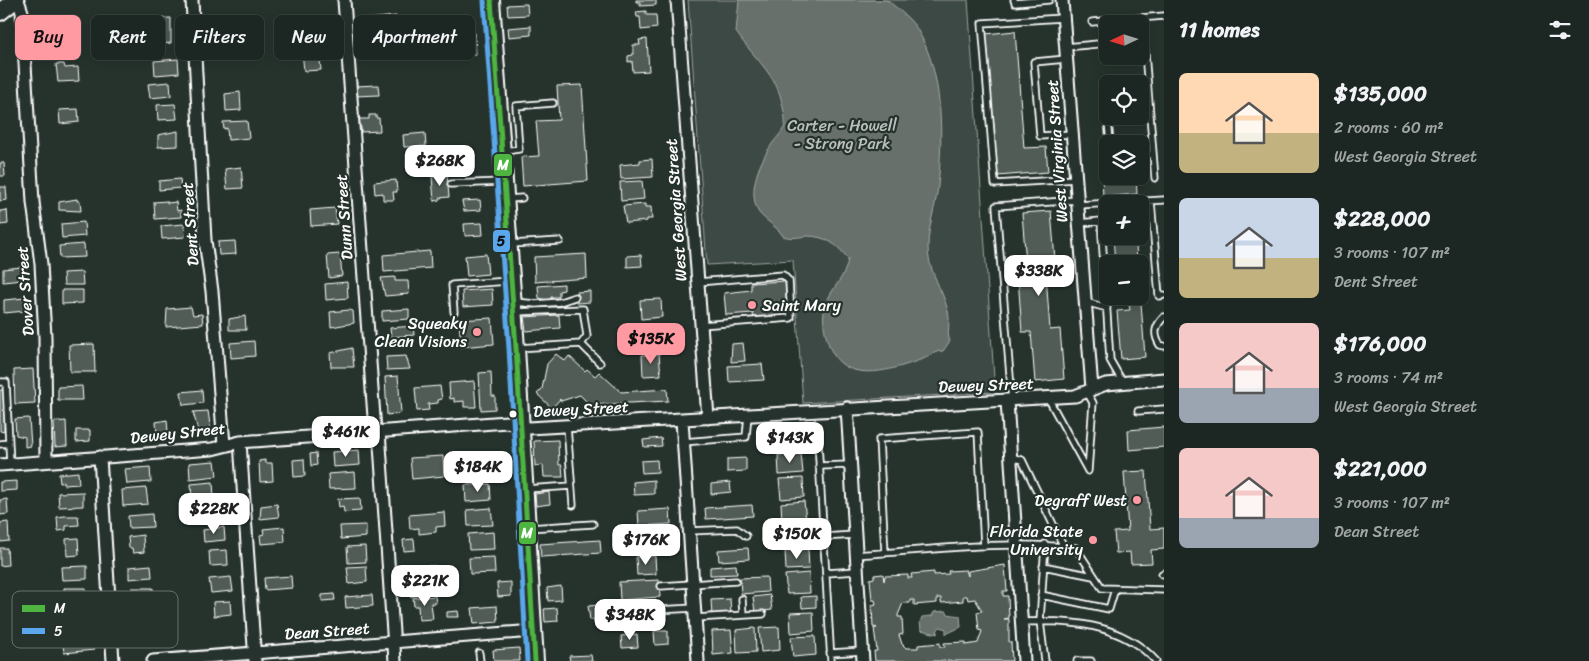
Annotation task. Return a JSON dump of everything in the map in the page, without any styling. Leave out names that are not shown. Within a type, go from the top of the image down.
[{"type":"street","points":[[0,12],[17,0]]},
{"type":"street","name":"Dover Street","points":[[17,0],[22,12],[34,202],[41,264],[46,391],[46,461]]},
{"type":"street","name":"Dent Street","points":[[192,0],[206,240],[212,291],[224,445]]},
{"type":"street","name":"Dunn Street","points":[[344,0],[395,661]]},
{"type":"street","points":[[491,0],[516,348],[535,661]]},
{"type":"street","name":"West Georgia Street","points":[[677,0],[708,418]]},
{"type":"street","name":"West Virginia Street","points":[[1062,0],[1090,390]]},
{"type":"street","name":"Dewey Street","points":[[5,464],[212,449],[240,442],[507,422],[529,428],[682,420],[847,408],[1009,401],[1075,396],[1106,384],[1164,379]]},
{"type":"street","points":[[1009,401],[1010,457],[1024,661]]},
{"type":"street","points":[[847,408],[863,656]]},
{"type":"street","points":[[682,420],[698,661]]},
{"type":"street","points":[[240,442],[254,657]]},
{"type":"street","points":[[100,457],[109,591]]},
{"type":"street","name":"Dean Street","points":[[153,661],[254,657],[394,642],[533,631]]},
{"type":"street","points":[[112,648],[113,661]]},
{"type":"lane","points":[[1014,0],[1015,3],[1049,0]]},
{"type":"lane","points":[[1092,22],[1164,16]]},
{"type":"lane","points":[[1063,18],[982,24],[994,184],[1076,179]]},
{"type":"lane","points":[[1066,47],[1099,44]]},
{"type":"lane","points":[[1066,59],[1034,62],[1040,136],[1072,134]]},
{"type":"lane","points":[[1146,65],[1155,178]]},
{"type":"lane","points":[[502,151],[519,149],[516,106],[553,103]]},
{"type":"lane","points":[[499,111],[517,110]]},
{"type":"lane","points":[[1109,135],[1108,119],[1150,116]]},
{"type":"lane","points":[[1149,154],[1153,154]]},
{"type":"lane","points":[[450,184],[504,182]]},
{"type":"lane","points":[[505,199],[522,198]]},
{"type":"lane","points":[[1009,401],[996,206],[1164,200]]},
{"type":"lane","points":[[1151,201],[1159,296],[1164,295]]},
{"type":"lane","points":[[1079,223],[1101,221],[1110,360],[1123,382]]},
{"type":"lane","points":[[509,245],[560,240]]},
{"type":"lane","points":[[698,282],[783,275],[789,281],[791,318],[701,325]]},
{"type":"lane","points":[[454,312],[452,285],[511,280]]},
{"type":"lane","points":[[513,307],[560,302],[575,298]]},
{"type":"lane","points":[[1085,302],[1107,308]]},
{"type":"lane","points":[[513,307],[583,309],[587,336],[582,344]]},
{"type":"lane","points":[[1164,318],[1155,331],[1156,339],[1160,345],[1164,346]]},
{"type":"lane","points":[[516,348],[582,344]]},
{"type":"lane","points":[[582,344],[600,363]]},
{"type":"lane","points":[[0,382],[6,382],[10,443],[5,464]]},
{"type":"lane","points":[[1048,398],[1088,471],[1093,404],[1090,390]]},
{"type":"lane","points":[[1138,411],[1164,409]]},
{"type":"lane","points":[[683,442],[746,438],[748,415]]},
{"type":"lane","points":[[567,426],[573,505]]},
{"type":"lane","points":[[816,426],[831,661]]},
{"type":"lane","points":[[886,553],[879,439],[978,432],[984,546]]},
{"type":"lane","points":[[0,444],[10,443]]},
{"type":"lane","points":[[1010,457],[1022,460],[1064,547]]},
{"type":"lane","points":[[819,466],[850,465]]},
{"type":"lane","points":[[524,489],[571,486]]},
{"type":"lane","points":[[526,528],[593,524]]},
{"type":"lane","points":[[689,531],[727,528],[737,529],[746,536]]},
{"type":"lane","points":[[823,537],[855,535]]},
{"type":"lane","points":[[856,555],[1016,544],[1045,544],[1076,548],[1102,588],[1164,590]]},
{"type":"lane","points":[[1045,544],[1040,621],[1045,661]]},
{"type":"lane","points":[[1043,566],[1093,576]]},
{"type":"lane","points":[[826,573],[857,571]]},
{"type":"lane","points":[[661,586],[736,581]]},
{"type":"lane","points":[[1042,595],[1109,609],[1115,589]]},
{"type":"lane","points":[[742,600],[743,615]]},
{"type":"lane","points":[[658,610],[743,615],[763,614]]},
{"type":"lane","points":[[1021,622],[1080,623],[1106,628],[1131,641],[1156,661]]},
{"type":"lane","points":[[479,653],[480,661]]},
{"type":"lane","points":[[830,653],[863,656]]},
{"type":"lane","points":[[1078,661],[1090,661]]},
{"type":"green space","name":"Carter - Howell - Strong Park","points":[[688,0],[968,0],[995,392],[803,403],[793,260],[707,265]]},
{"type":"shaded area","points":[[739,0],[887,0],[907,17],[917,29],[926,47],[937,85],[941,126],[940,167],[937,194],[929,231],[928,255],[949,315],[948,334],[950,341],[943,351],[899,367],[873,372],[849,368],[840,362],[832,352],[825,332],[824,311],[829,297],[844,273],[848,259],[836,246],[826,240],[814,236],[792,238],[783,236],[757,209],[754,193],[757,175],[772,144],[784,128],[785,118],[780,95],[772,78],[736,32]]},
{"type":"shaded area","points":[[946,611],[948,614],[960,616],[961,627],[946,634],[946,629],[940,627],[937,634],[921,630],[920,622],[922,617],[932,616],[934,612]]},
{"type":"building","points":[[636,0],[656,0],[656,5],[640,6],[640,2],[636,2]]},
{"type":"building","points":[[527,4],[528,15],[508,16],[507,5]]},
{"type":"building","points":[[646,11],[646,15],[656,15],[657,28],[641,30],[640,17],[637,17],[636,12]]},
{"type":"building","points":[[165,18],[171,18],[171,43],[165,44]]},
{"type":"building","points":[[531,26],[531,35],[509,37],[508,28]]},
{"type":"building","points":[[1015,31],[1024,148],[1046,147],[1048,172],[997,176],[986,34]]},
{"type":"building","points":[[647,39],[649,71],[633,72],[632,61],[628,62],[628,56],[633,55],[633,45],[640,45],[639,40]]},
{"type":"building","points":[[178,60],[179,73],[155,75],[154,61]]},
{"type":"building","points":[[303,60],[320,60],[321,70],[304,71]]},
{"type":"building","points":[[56,64],[64,64],[65,68],[78,67],[79,81],[58,82]]},
{"type":"building","points":[[170,82],[171,96],[150,98],[148,84]]},
{"type":"building","points":[[378,85],[379,95],[355,96],[355,86]]},
{"type":"building","points":[[582,85],[588,181],[523,186],[521,157],[539,156],[536,121],[559,120],[557,86]]},
{"type":"building","points":[[240,92],[241,110],[226,111],[225,94]]},
{"type":"building","points":[[175,104],[177,119],[158,120],[157,105]]},
{"type":"building","points":[[78,109],[79,122],[60,124],[59,110]]},
{"type":"building","points":[[369,115],[376,115],[376,118],[379,118],[380,131],[361,132],[358,119],[369,119]]},
{"type":"building","points":[[247,121],[249,138],[228,140],[227,128],[224,129],[223,122]]},
{"type":"building","points":[[178,131],[178,146],[158,147],[158,135]]},
{"type":"building","points":[[425,133],[426,146],[404,147],[403,135]]},
{"type":"building","points":[[652,159],[653,177],[621,179],[620,165],[640,163],[640,160]]},
{"type":"building","points":[[0,163],[4,163],[5,176],[0,176]]},
{"type":"building","points":[[241,167],[243,188],[227,189],[225,169]]},
{"type":"building","points":[[447,175],[449,197],[439,198],[439,200],[434,201],[432,177]]},
{"type":"building","points":[[180,179],[181,188],[159,190],[159,181]]},
{"type":"building","points":[[396,180],[397,192],[393,192],[394,200],[383,200],[383,193],[375,194],[374,182]]},
{"type":"building","points":[[642,181],[644,199],[621,201],[620,182]]},
{"type":"building","points":[[1102,185],[1136,185],[1137,194],[1103,195]]},
{"type":"building","points":[[0,187],[6,187],[7,200],[0,201]]},
{"type":"building","points":[[77,199],[77,201],[80,201],[81,211],[59,210],[59,202]]},
{"type":"building","points":[[480,200],[481,210],[464,211],[462,201]]},
{"type":"building","points":[[167,201],[167,203],[176,202],[177,211],[181,210],[181,217],[155,219],[154,202]]},
{"type":"building","points":[[645,204],[645,207],[651,207],[652,219],[626,223],[623,206]]},
{"type":"building","points":[[335,208],[337,224],[311,226],[310,210]]},
{"type":"building","points":[[7,210],[8,224],[0,225],[0,211]]},
{"type":"building","points":[[1051,211],[1055,260],[1045,261],[1050,330],[1060,329],[1064,379],[1035,382],[1031,332],[1022,332],[1017,264],[1026,263],[1022,213]]},
{"type":"building","points":[[84,222],[85,236],[62,238],[61,224]]},
{"type":"building","points":[[482,223],[483,235],[465,236],[464,224]]},
{"type":"building","points":[[184,224],[185,237],[162,239],[161,226]]},
{"type":"building","points":[[235,241],[236,254],[219,255],[218,242]]},
{"type":"building","points":[[84,244],[85,257],[60,258],[59,246]]},
{"type":"building","points":[[1114,245],[1136,245],[1137,255],[1114,255]]},
{"type":"building","points":[[430,251],[431,268],[384,272],[383,255]]},
{"type":"building","points":[[340,254],[342,276],[329,278],[327,255]]},
{"type":"building","points":[[486,254],[488,274],[467,276],[465,256]]},
{"type":"building","points":[[586,254],[587,278],[535,282],[534,257]]},
{"type":"building","points":[[641,255],[642,266],[627,267],[627,256]]},
{"type":"building","points":[[21,267],[22,280],[3,282],[3,269]]},
{"type":"building","points":[[82,272],[83,285],[64,285],[63,273]]},
{"type":"building","points":[[395,277],[395,281],[408,281],[409,294],[385,296],[381,278]]},
{"type":"building","points":[[785,281],[788,317],[754,320],[753,313],[726,315],[724,293],[751,290],[751,283]]},
{"type":"building","points":[[347,282],[348,298],[326,300],[325,284]]},
{"type":"building","points":[[564,284],[564,290],[559,291],[559,297],[551,297],[551,301],[539,298],[538,286]]},
{"type":"building","points":[[492,289],[493,305],[463,307],[462,291]]},
{"type":"building","points":[[62,290],[83,290],[83,303],[62,304]]},
{"type":"building","points":[[590,291],[590,302],[577,303],[577,292]]},
{"type":"building","points":[[25,298],[25,311],[4,313],[4,300]]},
{"type":"building","points":[[661,299],[662,317],[641,319],[640,300]]},
{"type":"building","points":[[1129,305],[1141,305],[1145,357],[1121,359],[1117,311],[1130,310]]},
{"type":"building","points":[[191,307],[193,315],[202,314],[203,324],[166,327],[167,309]]},
{"type":"building","points":[[409,309],[409,319],[382,321],[382,311]]},
{"type":"building","points":[[353,311],[354,323],[331,327],[330,312]]},
{"type":"building","points":[[559,315],[560,328],[526,331],[524,317]]},
{"type":"building","points":[[245,316],[246,330],[229,330],[229,319]]},
{"type":"building","name":"Squeaky Clean Visions","points":[[492,318],[494,344],[461,347],[459,320]]},
{"type":"building","points":[[413,326],[414,335],[391,337],[390,328]]},
{"type":"building","points":[[669,326],[670,339],[650,340],[649,327]]},
{"type":"building","points":[[254,341],[255,356],[231,358],[230,343]]},
{"type":"building","points":[[743,343],[745,361],[731,362],[732,344]]},
{"type":"building","points":[[94,344],[95,372],[70,372],[69,345]]},
{"type":"building","points":[[352,348],[354,367],[331,367],[330,353]]},
{"type":"building","points":[[556,354],[565,361],[569,356],[585,371],[587,369],[595,376],[599,372],[621,392],[667,389],[668,401],[590,405],[580,395],[561,401],[560,399],[552,408],[537,394],[542,389],[547,364]]},
{"type":"building","points":[[659,354],[661,375],[643,376],[642,355]]},
{"type":"building","points":[[406,356],[410,369],[387,370],[386,357]]},
{"type":"building","points":[[762,364],[764,380],[729,382],[728,366]]},
{"type":"building","points":[[33,369],[35,403],[15,404],[14,370]]},
{"type":"building","points":[[491,372],[492,396],[495,396],[495,409],[481,410],[479,373]]},
{"type":"building","points":[[398,376],[401,413],[387,415],[385,377]]},
{"type":"building","points":[[474,381],[476,407],[464,407],[464,401],[454,402],[454,398],[450,399],[449,383]]},
{"type":"building","points":[[82,386],[83,400],[58,400],[58,387]]},
{"type":"building","points":[[440,386],[442,399],[438,400],[438,403],[428,404],[429,410],[417,411],[415,388]]},
{"type":"building","points":[[0,390],[5,390],[4,432],[0,431]]},
{"type":"building","points":[[202,390],[203,403],[183,405],[181,392]]},
{"type":"building","points":[[208,411],[211,432],[199,434],[193,412]]},
{"type":"building","points":[[29,418],[31,446],[25,447],[25,437],[16,435],[15,419]]},
{"type":"building","points":[[167,420],[168,432],[157,434],[156,422]]},
{"type":"building","points":[[66,421],[67,446],[55,447],[54,422]]},
{"type":"building","points":[[1164,427],[1164,447],[1129,450],[1128,430]]},
{"type":"building","points":[[76,430],[90,430],[90,441],[76,442]]},
{"type":"building","points":[[799,430],[800,450],[777,451],[776,432]]},
{"type":"building","points":[[661,438],[662,446],[644,447],[643,440]]},
{"type":"building","points":[[558,440],[559,465],[562,465],[563,477],[544,477],[543,465],[535,466],[534,441]]},
{"type":"building","points":[[359,450],[360,465],[333,467],[332,452]]},
{"type":"building","points":[[316,453],[317,465],[311,466],[310,454]]},
{"type":"building","points":[[801,454],[803,473],[779,475],[778,455]]},
{"type":"building","points":[[443,456],[444,476],[412,479],[410,458]]},
{"type":"building","points":[[746,458],[746,471],[727,472],[727,459]]},
{"type":"building","points":[[304,459],[305,476],[294,477],[293,460]]},
{"type":"building","points":[[265,460],[266,463],[272,463],[273,481],[260,482],[259,461]]},
{"type":"building","points":[[657,460],[658,472],[642,473],[641,461]]},
{"type":"building","points":[[215,461],[217,476],[190,479],[189,463]]},
{"type":"building","points":[[150,467],[151,482],[127,484],[125,469]]},
{"type":"building","name":"Degraff West","points":[[1146,471],[1150,529],[1164,528],[1164,549],[1151,550],[1152,563],[1131,564],[1130,552],[1116,553],[1114,532],[1128,531],[1124,472]]},
{"type":"building","points":[[78,472],[79,484],[64,485],[64,482],[60,483],[59,474]]},
{"type":"building","points":[[355,472],[356,488],[329,489],[328,474]]},
{"type":"building","points":[[803,478],[804,497],[781,499],[779,479]]},
{"type":"building","points":[[654,480],[654,494],[634,495],[633,482]]},
{"type":"building","points":[[17,481],[17,490],[0,491],[0,482]]},
{"type":"building","points":[[213,482],[214,498],[192,500],[191,484]]},
{"type":"building","points":[[730,482],[731,492],[711,494],[711,484]]},
{"type":"building","points":[[490,484],[491,500],[466,502],[465,485]]},
{"type":"building","points":[[146,488],[148,504],[123,506],[122,490]]},
{"type":"building","points":[[83,492],[83,506],[59,507],[58,493]]},
{"type":"building","points":[[549,492],[550,504],[536,506],[535,494]]},
{"type":"building","points":[[360,498],[361,511],[344,512],[343,506],[339,507],[338,499]]},
{"type":"building","points":[[7,499],[8,514],[0,515],[0,500]]},
{"type":"building","points":[[804,501],[806,521],[782,522],[781,503]]},
{"type":"building","points":[[222,503],[224,520],[205,522],[203,504]]},
{"type":"building","points":[[277,504],[279,517],[260,519],[261,506]]},
{"type":"building","points":[[752,505],[753,516],[706,519],[705,508]]},
{"type":"building","points":[[491,508],[493,525],[468,526],[467,510]]},
{"type":"building","points":[[670,509],[671,524],[639,526],[638,511]]},
{"type":"building","points":[[444,512],[445,526],[436,527],[436,532],[419,534],[419,528],[410,529],[409,515]]},
{"type":"building","points":[[152,514],[153,527],[129,528],[128,516]]},
{"type":"building","points":[[78,516],[79,525],[66,526],[66,530],[58,531],[57,517]]},
{"type":"building","points":[[8,522],[9,541],[0,542],[0,523]]},
{"type":"building","points":[[366,525],[366,537],[341,539],[340,526]]},
{"type":"building","points":[[806,526],[807,545],[784,547],[783,527]]},
{"type":"building","points":[[224,527],[225,540],[204,542],[203,530]]},
{"type":"building","points":[[284,527],[285,542],[261,544],[260,535],[264,534],[263,529]]},
{"type":"building","points":[[493,532],[494,549],[469,550],[468,534]]},
{"type":"building","points":[[666,533],[667,546],[645,548],[644,537]]},
{"type":"building","points":[[143,535],[144,552],[133,553],[132,548],[129,548],[128,537]]},
{"type":"building","points":[[78,538],[79,555],[67,556],[66,539]]},
{"type":"building","points":[[414,539],[415,550],[404,551],[403,540]]},
{"type":"building","points":[[600,540],[601,553],[541,557],[540,544]]},
{"type":"building","points":[[365,546],[366,562],[348,563],[347,547]]},
{"type":"building","points":[[0,548],[7,548],[8,565],[0,566]]},
{"type":"building","points":[[748,548],[749,559],[719,561],[718,550]]},
{"type":"building","points":[[808,549],[809,569],[786,570],[785,551]]},
{"type":"building","points":[[227,550],[228,565],[210,566],[209,551]]},
{"type":"building","points":[[655,556],[656,574],[637,575],[636,557]]},
{"type":"building","points":[[494,557],[495,573],[470,574],[469,558]]},
{"type":"building","points":[[151,565],[152,577],[129,579],[129,567]]},
{"type":"building","points":[[736,565],[737,574],[710,575],[710,567]]},
{"type":"building","points":[[1005,565],[1007,591],[1003,591],[1003,596],[1008,596],[1009,618],[1004,619],[1009,619],[1009,642],[1011,642],[1012,661],[875,661],[874,651],[877,651],[874,628],[877,628],[873,627],[872,605],[876,604],[875,600],[872,600],[870,579],[874,578],[874,575],[883,574],[884,581],[885,576],[908,575],[908,578],[912,578],[911,574],[934,572],[934,575],[949,574],[948,571],[966,570],[968,576],[968,571]],"holes":[[[963,596],[967,596],[968,600],[975,599],[982,611],[977,612],[979,630],[982,631],[978,643],[966,645],[966,642],[944,643],[945,647],[940,647],[940,643],[918,645],[918,648],[906,648],[902,644],[899,635],[903,634],[902,617],[898,617],[898,615],[903,603],[910,603],[910,600],[914,600],[914,605],[937,603],[937,598],[941,598],[941,603],[963,601]]]},
{"type":"building","points":[[87,566],[87,579],[62,580],[61,567]]},
{"type":"building","points":[[366,566],[367,582],[349,584],[347,567]]},
{"type":"building","points":[[412,566],[436,566],[436,579],[413,580]]},
{"type":"building","points":[[809,573],[810,593],[787,594],[785,575]]},
{"type":"building","points":[[291,576],[292,588],[265,590],[264,578]]},
{"type":"building","points":[[231,577],[233,591],[211,593],[209,579]]},
{"type":"building","points":[[767,577],[768,592],[741,594],[740,578]]},
{"type":"building","points":[[659,580],[660,597],[620,600],[619,582]]},
{"type":"building","points":[[511,582],[511,596],[498,597],[497,583]]},
{"type":"building","points":[[561,586],[562,600],[548,601],[547,588]]},
{"type":"building","points":[[418,587],[420,595],[410,597],[408,588]]},
{"type":"building","points":[[64,588],[86,588],[86,591],[64,591]]},
{"type":"building","points":[[132,588],[153,588],[153,591],[132,591]]},
{"type":"building","points":[[334,594],[335,600],[322,601],[322,595]]},
{"type":"building","points":[[372,595],[373,606],[346,608],[345,597]]},
{"type":"building","points":[[770,595],[772,610],[755,612],[753,597]]},
{"type":"building","points":[[435,596],[436,603],[431,603],[433,619],[419,620],[418,606],[414,606],[413,598]]},
{"type":"building","points":[[816,596],[816,607],[802,608],[801,597]]},
{"type":"building","points":[[730,599],[731,615],[712,616],[711,600]]},
{"type":"building","points":[[230,601],[231,614],[214,616],[213,602]]},
{"type":"building","points":[[654,604],[655,622],[633,624],[632,605]]},
{"type":"building","points":[[601,605],[602,619],[590,620],[588,606]]},
{"type":"building","points":[[497,606],[498,622],[474,624],[472,608]]},
{"type":"building","points":[[557,608],[558,621],[545,622],[544,609]]},
{"type":"building","points":[[458,611],[459,617],[447,617],[447,612]]},
{"type":"building","points":[[813,612],[814,631],[791,633],[790,613]]},
{"type":"building","points":[[779,627],[780,650],[761,652],[759,628]]},
{"type":"building","points":[[755,628],[756,652],[737,653],[736,630]]},
{"type":"building","points":[[731,630],[733,653],[713,655],[712,631]]},
{"type":"building","points":[[654,631],[668,631],[668,644],[655,645]]},
{"type":"building","points":[[637,634],[638,647],[622,648],[621,636]]},
{"type":"building","points":[[815,636],[816,655],[793,657],[791,637]]},
{"type":"building","points":[[63,648],[94,648],[94,650],[64,653]]},
{"type":"building","points":[[519,648],[520,661],[494,661],[493,650]]},
{"type":"building","points":[[591,655],[592,661],[570,661],[569,656]]},
{"type":"transit line","name":"M","points":[[491,0],[516,348],[535,661]]},
{"type":"transit line","name":"5","points":[[484,1],[509,348],[527,661]]},
{"type":"place","name":"Saint Mary","points":[[752,305]]},
{"type":"place","name":"Squeaky Clean Visions","points":[[477,332]]},
{"type":"place","name":"Degraff West","points":[[1137,500]]},
{"type":"place","name":"Florida State University","points":[[1093,540]]}]
